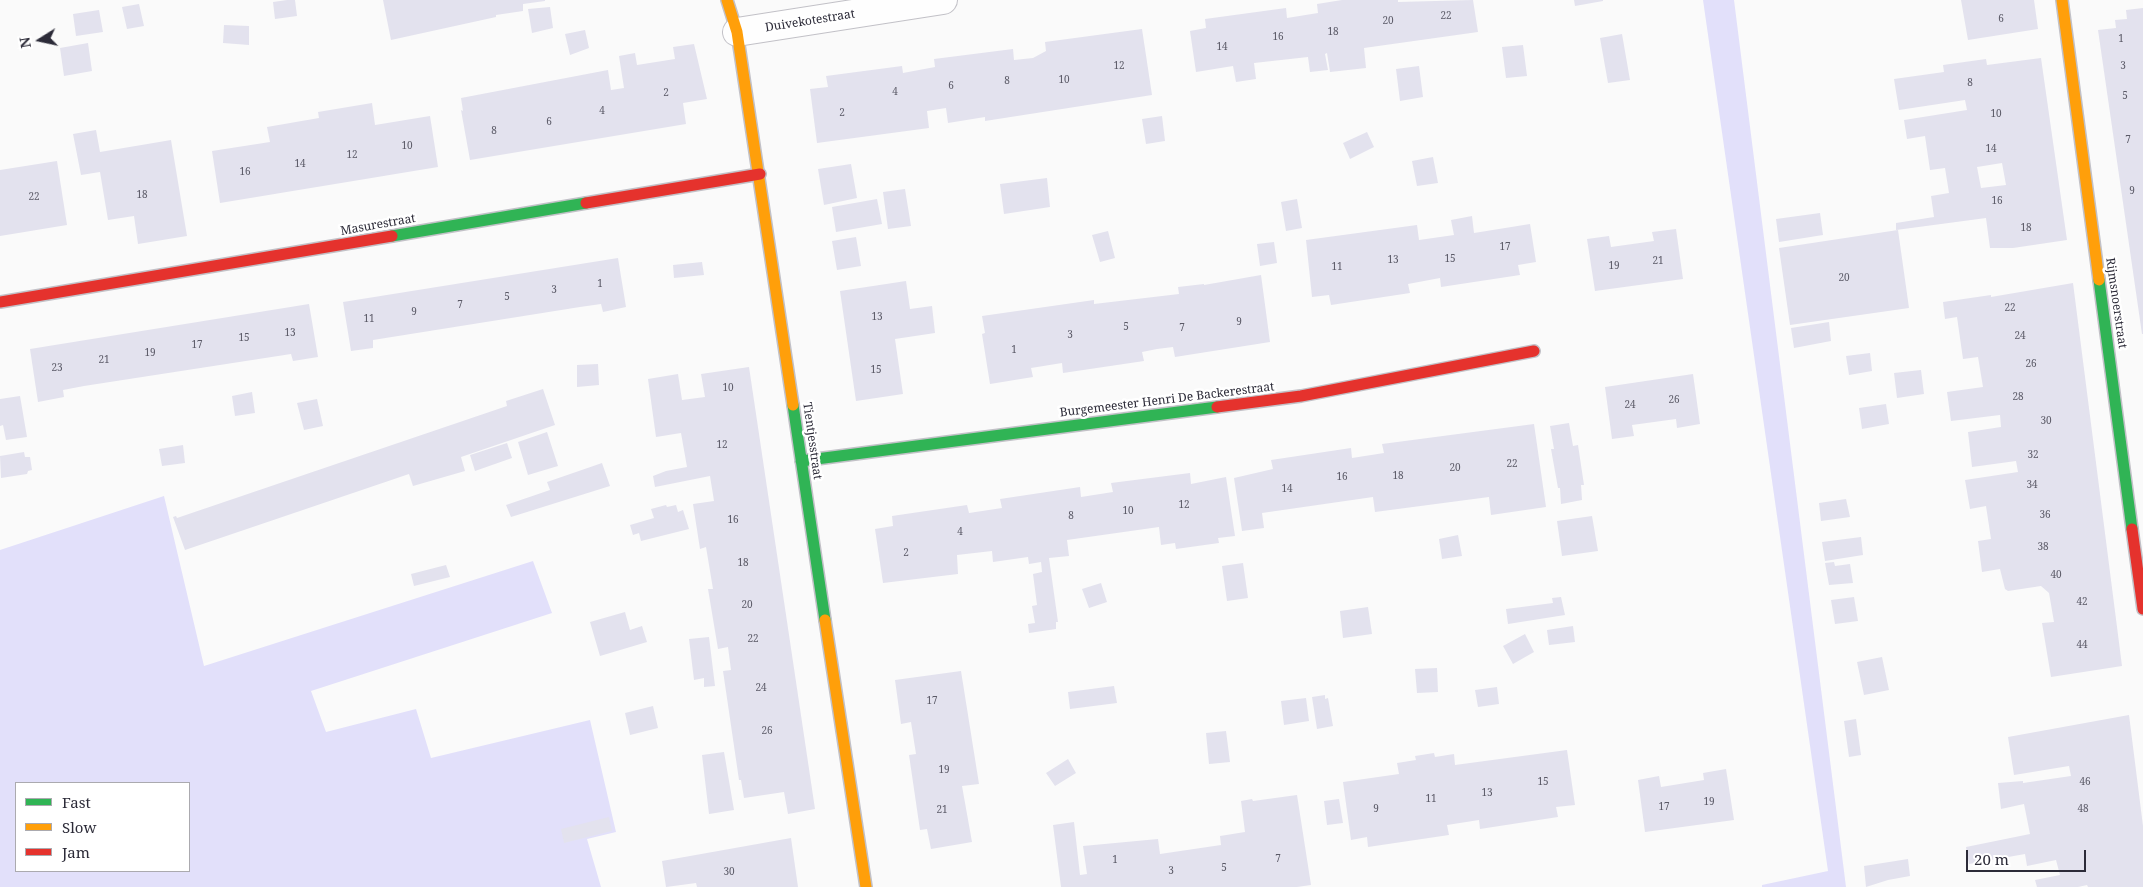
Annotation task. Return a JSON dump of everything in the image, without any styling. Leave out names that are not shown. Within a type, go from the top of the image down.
[{"type":"street","name":"Tientjesstraat","points":[[727,0],[737,32],[760,174],[801,461],[866,887]]},
{"type":"street","name":"Duivekotestraat","points":[[737,32],[943,0]]},
{"type":"street","name":"Rijmsnoerstraat","points":[[2062,0],[2143,609]]},
{"type":"street","name":"Masurestraat","points":[[0,302],[760,174]]},
{"type":"street","name":"Burgemeester Henri De Backerestraat","points":[[801,461],[1301,396],[1534,351]]},
{"type":"shaded area","points":[[1703,0],[1734,0],[1846,887],[1762,887],[1762,885],[1828,871]]},
{"type":"shaded area","points":[[164,496],[204,666],[533,561],[552,613],[311,691],[326,732],[416,709],[431,758],[590,720],[616,832],[587,839],[601,887],[0,887],[0,550]]},
{"type":"building","points":[[295,0],[297,16],[275,19],[273,2]]},
{"type":"building","points":[[383,0],[545,1],[523,4],[523,11],[496,15],[496,17],[391,40]]},
{"type":"building","points":[[1342,0],[1398,0],[1398,2],[1473,0],[1478,32],[1364,48],[1366,68],[1330,72],[1327,53],[1325,54],[1328,70],[1310,72],[1308,57],[1254,63],[1256,79],[1236,82],[1233,66],[1196,72],[1190,31],[1206,28],[1205,19],[1286,8],[1287,18],[1318,13],[1317,4]]},
{"type":"building","points":[[1574,0],[1603,0],[1603,1],[1575,6]]},
{"type":"building","points":[[1961,0],[2034,0],[2038,29],[1968,40]]},
{"type":"building","points":[[139,4],[144,26],[127,29],[122,7]]},
{"type":"building","points":[[550,7],[553,28],[532,33],[528,9]]},
{"type":"building","points":[[2143,8],[2142,334],[2098,30],[2116,28],[2115,20],[2127,19],[2126,10]]},
{"type":"building","points":[[99,10],[103,32],[76,36],[73,14]]},
{"type":"building","points":[[224,25],[249,26],[249,45],[223,43]]},
{"type":"building","points":[[1142,29],[1152,95],[985,121],[985,117],[948,123],[946,108],[927,111],[929,128],[817,143],[810,89],[828,87],[826,76],[902,66],[903,73],[935,67],[934,59],[1013,49],[1014,60],[1033,58],[1046,51],[1045,42]]},
{"type":"building","points":[[585,30],[589,48],[570,55],[565,34]]},
{"type":"building","points":[[1622,34],[1630,80],[1608,83],[1600,38]]},
{"type":"building","points":[[88,43],[92,71],[64,76],[60,48]]},
{"type":"building","points":[[694,44],[707,99],[683,103],[686,124],[470,160],[461,110],[463,111],[461,98],[608,70],[611,90],[624,88],[619,56],[635,53],[637,65],[675,59],[673,47]]},
{"type":"building","points":[[1523,45],[1527,76],[1506,78],[1502,47]]},
{"type":"building","points":[[2041,58],[2067,240],[2013,248],[1990,248],[1986,218],[1896,230],[1896,223],[1934,217],[1931,196],[1949,193],[1945,168],[1930,170],[1925,136],[1907,139],[1904,120],[1967,110],[1965,100],[1899,110],[1894,79],[1944,72],[1943,65],[1986,59],[1987,65]],"holes":[[[2002,163],[2006,185],[1981,188],[1977,167]]]},
{"type":"building","points":[[1419,66],[1423,97],[1400,101],[1396,69]]},
{"type":"building","points":[[372,103],[375,125],[430,116],[438,167],[220,203],[212,151],[270,142],[267,127],[319,118],[318,112]]},
{"type":"building","points":[[1162,116],[1165,141],[1146,144],[1142,119]]},
{"type":"building","points":[[96,130],[100,152],[171,140],[187,236],[138,244],[134,216],[108,220],[100,172],[81,175],[73,134]]},
{"type":"building","points":[[1367,132],[1374,147],[1350,159],[1343,143]]},
{"type":"building","points":[[1433,157],[1438,183],[1417,186],[1412,161]]},
{"type":"building","points":[[57,161],[67,225],[0,236],[0,170]]},
{"type":"building","points":[[851,164],[857,198],[824,205],[818,169]]},
{"type":"building","points":[[1047,178],[1050,207],[1004,214],[1000,184]]},
{"type":"building","points":[[905,189],[911,226],[888,229],[883,192]]},
{"type":"building","points":[[877,199],[882,224],[836,232],[832,207]]},
{"type":"building","points":[[1297,199],[1302,228],[1286,231],[1281,202]]},
{"type":"building","points":[[1820,213],[1823,235],[1779,242],[1776,219]]},
{"type":"building","points":[[1472,216],[1474,233],[1530,224],[1536,262],[1518,265],[1520,275],[1441,287],[1440,278],[1408,284],[1410,293],[1331,305],[1329,295],[1312,297],[1306,240],[1417,225],[1419,240],[1454,235],[1451,220]]},
{"type":"building","points":[[1676,229],[1683,279],[1595,291],[1587,239],[1609,236],[1611,247],[1654,241],[1652,232]]},
{"type":"building","points":[[1898,230],[1909,308],[1790,325],[1779,248]]},
{"type":"building","points":[[1108,231],[1115,258],[1100,262],[1092,235]]},
{"type":"building","points":[[856,237],[861,266],[837,270],[832,241]]},
{"type":"building","points":[[1274,242],[1277,263],[1260,266],[1257,244]]},
{"type":"building","points":[[618,258],[626,307],[603,312],[601,304],[373,340],[373,348],[351,351],[343,302]]},
{"type":"building","points":[[702,262],[704,275],[674,278],[673,265]]},
{"type":"building","points":[[1261,275],[1270,342],[1175,357],[1173,347],[1157,349],[1142,352],[1144,361],[1063,373],[1062,363],[1031,368],[1033,377],[990,384],[982,334],[985,333],[982,316],[1094,300],[1094,304],[1179,294],[1178,287],[1204,285]]},
{"type":"building","points":[[906,281],[910,309],[932,306],[935,333],[895,339],[903,394],[856,401],[840,291]]},
{"type":"building","points":[[2073,283],[2122,666],[2051,677],[2042,623],[2054,622],[2049,593],[2041,586],[2008,591],[2005,589],[2000,569],[1982,572],[1978,541],[1991,539],[1986,506],[1970,509],[1965,480],[2018,472],[2016,461],[1972,467],[1968,432],[2001,427],[2000,415],[1951,421],[1947,392],[1983,387],[1978,357],[1963,359],[1957,317],[1945,319],[1943,302],[1991,295],[1991,297]]},
{"type":"building","points":[[309,304],[318,357],[293,361],[291,354],[84,386],[63,390],[64,397],[38,402],[30,349]]},
{"type":"building","points":[[1829,322],[1831,341],[1794,348],[1791,328]]},
{"type":"building","points":[[1870,353],[1872,371],[1849,375],[1846,356]]},
{"type":"building","points":[[598,364],[599,385],[577,387],[577,365]]},
{"type":"building","points":[[749,367],[815,809],[788,814],[784,792],[744,798],[741,780],[739,780],[723,671],[731,670],[728,647],[718,649],[708,589],[713,589],[706,547],[700,549],[693,504],[714,501],[710,476],[655,487],[653,476],[666,471],[687,467],[681,433],[656,437],[648,379],[678,374],[682,400],[705,397],[701,374]]},
{"type":"building","points":[[1921,370],[1924,394],[1897,398],[1894,373]]},
{"type":"building","points":[[1693,374],[1700,424],[1677,428],[1676,419],[1632,425],[1634,436],[1612,439],[1605,387]]},
{"type":"building","points":[[543,389],[555,425],[461,457],[465,471],[413,486],[409,474],[185,550],[173,517],[176,516],[177,518],[507,406],[506,401]]},
{"type":"building","points":[[252,392],[255,413],[235,416],[232,396]]},
{"type":"building","points":[[20,396],[27,437],[6,440],[3,425],[0,426],[0,399]]},
{"type":"building","points":[[317,399],[323,426],[304,430],[297,403]]},
{"type":"building","points":[[1886,404],[1889,424],[1862,429],[1859,408]]},
{"type":"building","points":[[1569,423],[1573,446],[1578,445],[1584,485],[1581,485],[1582,500],[1561,504],[1560,488],[1558,488],[1551,449],[1554,449],[1550,426]]},
{"type":"building","points":[[1534,424],[1546,507],[1491,515],[1489,497],[1375,512],[1373,497],[1262,513],[1264,528],[1242,531],[1234,478],[1273,469],[1271,460],[1351,448],[1352,458],[1384,453],[1382,444]]},
{"type":"building","points":[[547,432],[558,466],[528,475],[518,442]]},
{"type":"building","points":[[507,443],[512,458],[475,471],[470,455]]},
{"type":"building","points":[[183,445],[185,463],[162,466],[159,449]]},
{"type":"building","points":[[24,452],[25,457],[30,457],[32,470],[28,471],[27,474],[1,478],[0,456]]},
{"type":"building","points":[[602,463],[610,486],[511,517],[506,505],[550,490],[547,482]]},
{"type":"building","points":[[1190,473],[1191,484],[1226,477],[1235,536],[1218,538],[1219,543],[1176,549],[1175,543],[1161,545],[1159,527],[1067,540],[1069,556],[1049,558],[1058,622],[1056,622],[1056,629],[1029,633],[1028,624],[1035,623],[1032,606],[1037,605],[1033,574],[1042,572],[1041,562],[1029,564],[1028,557],[993,562],[992,551],[957,555],[958,574],[883,583],[875,529],[893,526],[892,516],[967,505],[969,513],[1002,508],[1000,499],[1080,487],[1081,497],[1113,492],[1111,483]]},
{"type":"building","points":[[1846,499],[1850,517],[1821,521],[1819,503]]},
{"type":"building","points":[[666,505],[667,507],[676,505],[678,512],[683,510],[689,529],[641,541],[639,533],[633,535],[630,525],[654,518],[651,509]]},
{"type":"building","points":[[1592,516],[1598,551],[1562,556],[1557,521]]},
{"type":"building","points":[[1458,535],[1462,556],[1442,559],[1439,539]]},
{"type":"building","points":[[1861,537],[1863,555],[1825,561],[1822,542]]},
{"type":"building","points":[[1834,562],[1835,566],[1850,564],[1853,583],[1829,585],[1825,563]]},
{"type":"building","points":[[1243,563],[1248,598],[1227,601],[1222,566]]},
{"type":"building","points":[[446,565],[450,577],[414,586],[411,574]]},
{"type":"building","points":[[1101,583],[1107,602],[1089,608],[1082,589]]},
{"type":"building","points":[[1561,597],[1565,615],[1508,624],[1506,609],[1553,603],[1552,598]]},
{"type":"building","points":[[1854,597],[1858,621],[1835,624],[1831,600]]},
{"type":"building","points":[[1368,607],[1372,634],[1343,638],[1340,611]]},
{"type":"building","points":[[625,612],[630,630],[642,626],[647,642],[600,656],[590,622]]},
{"type":"building","points":[[1573,626],[1575,642],[1549,645],[1547,630]]},
{"type":"building","points":[[1525,634],[1534,652],[1513,664],[1503,646]]},
{"type":"building","points":[[709,637],[715,686],[704,687],[704,678],[694,680],[689,639]]},
{"type":"building","points":[[1882,657],[1889,690],[1864,695],[1857,662]]},
{"type":"building","points":[[1437,668],[1438,692],[1417,693],[1415,669]]},
{"type":"building","points":[[961,671],[979,784],[962,786],[972,842],[931,849],[927,829],[920,830],[909,755],[916,754],[911,722],[901,724],[895,680]]},
{"type":"building","points":[[1114,686],[1117,703],[1070,709],[1068,692]]},
{"type":"building","points":[[1497,687],[1499,704],[1478,707],[1475,690]]},
{"type":"building","points":[[1325,695],[1325,699],[1328,698],[1333,726],[1317,729],[1312,697]]},
{"type":"building","points":[[1306,698],[1309,721],[1284,725],[1281,701]]},
{"type":"building","points":[[653,706],[658,728],[630,735],[625,713]]},
{"type":"building","points":[[2129,715],[2143,826],[2143,887],[2088,887],[2087,885],[2078,887],[2037,887],[2035,880],[2060,875],[2056,860],[2027,866],[2025,854],[1969,864],[1966,847],[2030,834],[2024,804],[2001,809],[1998,783],[2023,781],[2023,783],[2071,776],[2069,766],[2014,775],[2008,737]]},
{"type":"building","points":[[1856,719],[1861,755],[1849,757],[1844,721]]},
{"type":"building","points":[[1226,731],[1230,762],[1209,764],[1206,733]]},
{"type":"building","points":[[1567,750],[1575,805],[1556,807],[1558,817],[1480,829],[1479,820],[1447,825],[1449,835],[1368,847],[1367,837],[1351,840],[1343,782],[1399,774],[1397,763],[1416,760],[1415,756],[1434,753],[1435,757],[1454,754],[1455,765]]},
{"type":"building","points":[[724,752],[734,810],[709,814],[702,755]]},
{"type":"building","points":[[1068,759],[1076,773],[1055,786],[1046,773]]},
{"type":"building","points":[[1726,769],[1734,820],[1645,832],[1638,780],[1659,776],[1661,787],[1704,780],[1703,773]]},
{"type":"building","points":[[1297,795],[1311,885],[1297,887],[1061,887],[1053,825],[1074,822],[1080,875],[1087,874],[1083,846],[1158,839],[1160,854],[1221,845],[1220,836],[1245,832],[1241,801]]},
{"type":"building","points":[[1339,799],[1343,823],[1327,825],[1324,801]]},
{"type":"building","points":[[609,817],[612,831],[564,843],[561,829]]},
{"type":"building","points":[[791,838],[798,887],[697,887],[696,883],[666,887],[662,861]]},
{"type":"building","points":[[1908,859],[1910,876],[1866,887],[1864,866]]},
{"type":"traffic: fast","points":[[392,236],[586,203]]},
{"type":"traffic: fast","points":[[2099,280],[2132,529]]},
{"type":"traffic: fast","points":[[793,405],[825,620]]},
{"type":"traffic: fast","points":[[801,461],[1217,407]]},
{"type":"traffic: slow","points":[[727,0],[737,32],[793,405]]},
{"type":"traffic: slow","points":[[2062,0],[2099,280]]},
{"type":"traffic: slow","points":[[825,620],[866,887]]},
{"type":"traffic: jam","points":[[586,203],[760,174]]},
{"type":"traffic: jam","points":[[0,302],[392,236]]},
{"type":"traffic: jam","points":[[1217,407],[1301,396],[1534,351]]},
{"type":"traffic: jam","points":[[2132,529],[2143,609]]}]
